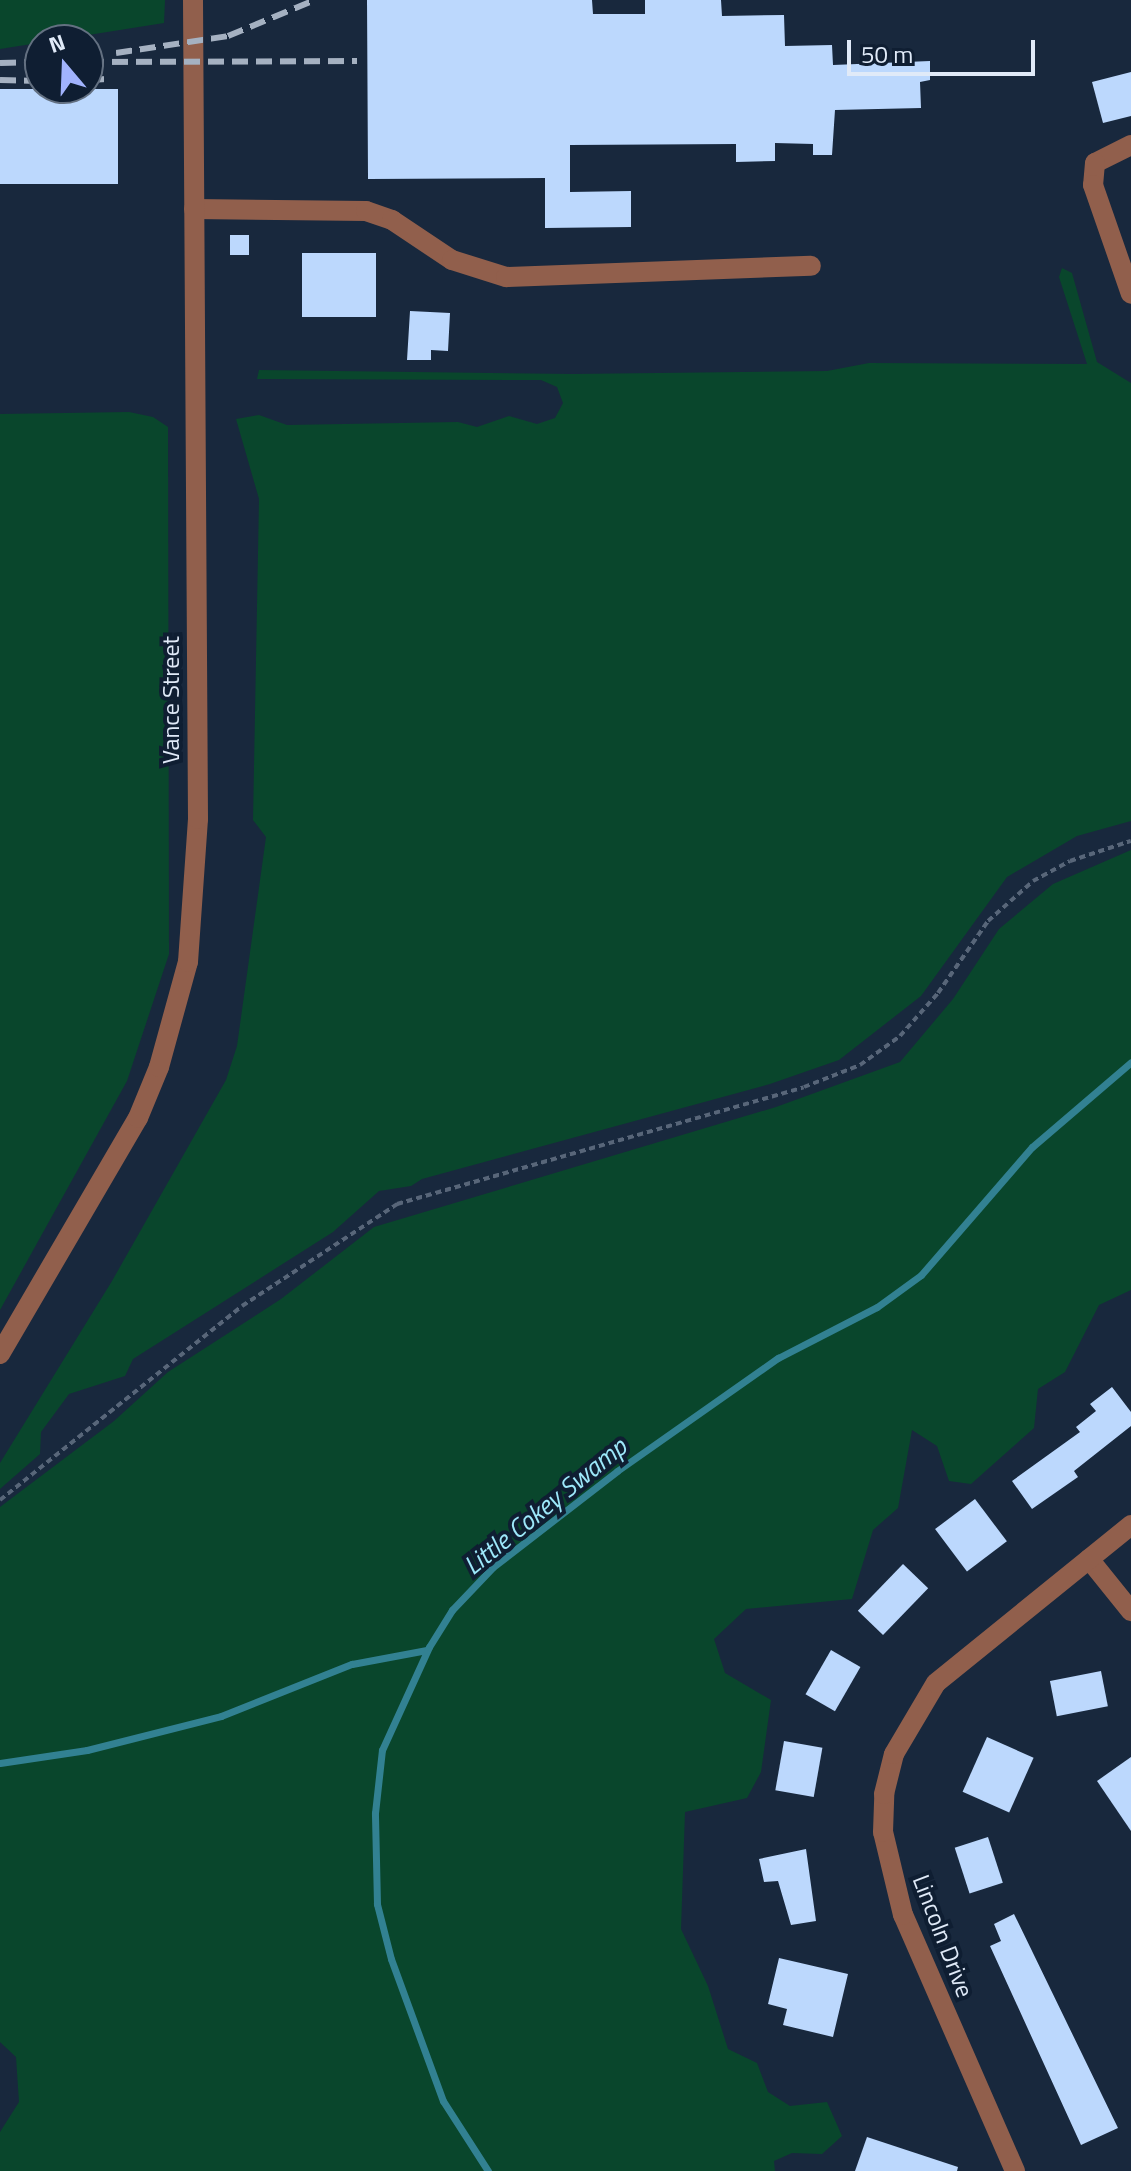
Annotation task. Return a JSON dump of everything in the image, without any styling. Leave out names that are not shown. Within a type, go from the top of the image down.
[{"type":"street","name":"Vance Street","points":[[0,1354],[138,1118],[159,1067],[188,962],[198,819],[193,0]]},
{"type":"street","points":[[1131,145],[1095,163],[1093,185],[1131,294]]},
{"type":"street","points":[[194,209],[366,211],[392,220],[452,260],[506,277],[811,266]]},
{"type":"street","name":"Lincoln Drive","points":[[1015,2171],[903,1915],[883,1832],[884,1794],[894,1754],[936,1683],[1131,1525]]},
{"type":"street","points":[[1089,1559],[1131,1611]]},
{"type":"path","points":[[0,1500],[242,1306],[397,1204],[804,1087],[860,1065],[900,1036],[938,993],[988,921],[1033,881],[1070,861],[1131,841]]},
{"type":"green space","points":[[0,0],[165,0],[164,23],[104,33],[104,24],[24,24],[24,45],[0,49]]},
{"type":"green space","points":[[1062,268],[1072,273],[1097,362],[1131,383],[1131,821],[1077,836],[1007,877],[921,996],[839,1060],[770,1084],[422,1179],[411,1186],[379,1191],[333,1232],[133,1359],[125,1376],[69,1394],[41,1432],[40,1454],[0,1489],[0,1463],[112,1281],[226,1080],[237,1046],[266,837],[253,820],[259,499],[236,419],[259,415],[287,425],[458,422],[477,427],[509,416],[537,424],[555,418],[563,403],[557,387],[541,380],[257,379],[259,370],[573,374],[827,371],[869,363],[1087,364],[1059,277]]},
{"type":"green space","points":[[129,412],[153,417],[168,427],[169,954],[127,1081],[0,1310],[0,414]]},
{"type":"green space","points":[[1131,850],[1131,1290],[1099,1305],[1065,1372],[1038,1389],[1034,1428],[971,1484],[949,1481],[937,1446],[912,1430],[898,1508],[873,1530],[852,1599],[746,1609],[714,1639],[725,1673],[771,1700],[761,1772],[747,1798],[685,1812],[681,1929],[708,1986],[728,2049],[757,2063],[768,2092],[790,2106],[827,2102],[842,2136],[822,2154],[792,2153],[774,2161],[775,2171],[0,2171],[0,2132],[19,2102],[16,2057],[0,2042],[0,1507],[114,1421],[168,1372],[281,1299],[374,1227],[776,1107],[900,1062],[953,999],[999,929],[1053,884]]},
{"type":"building","points":[[367,0],[592,0],[593,14],[645,14],[645,0],[721,0],[722,16],[784,15],[785,46],[832,45],[833,65],[930,61],[930,80],[920,82],[921,108],[835,110],[832,155],[813,155],[813,144],[775,143],[775,161],[736,162],[736,144],[570,145],[570,192],[631,191],[631,227],[545,228],[545,178],[368,179]]},
{"type":"building","points":[[1131,72],[1131,116],[1103,123],[1092,82]]},
{"type":"building","points":[[0,89],[24,89],[24,104],[104,104],[104,89],[118,89],[118,184],[0,184]]},
{"type":"building","points":[[230,235],[249,235],[249,255],[230,255]]},
{"type":"building","points":[[302,253],[376,253],[376,317],[302,317]]},
{"type":"building","points":[[410,311],[450,313],[448,351],[431,350],[431,360],[407,360]]},
{"type":"building","points":[[1112,1387],[1131,1412],[1131,1426],[1074,1471],[1078,1477],[1032,1509],[1012,1481],[1080,1432],[1076,1427],[1096,1411],[1090,1404]]},
{"type":"building","points":[[975,1499],[1007,1541],[967,1571],[935,1529]]},
{"type":"building","points":[[903,1564],[928,1588],[883,1635],[858,1611]]},
{"type":"building","points":[[831,1650],[860,1667],[835,1711],[806,1694]]},
{"type":"building","points":[[1101,1671],[1108,1706],[1057,1716],[1050,1681]]},
{"type":"building","points":[[987,1737],[1034,1758],[1009,1813],[963,1792]]},
{"type":"building","points":[[784,1741],[822,1748],[814,1797],[775,1790]]},
{"type":"building","points":[[1131,1757],[1131,1831],[1097,1781]]},
{"type":"building","points":[[988,1837],[1003,1883],[970,1893],[955,1848]]},
{"type":"building","points":[[806,1849],[816,1921],[791,1925],[778,1881],[764,1882],[759,1859]]},
{"type":"building","points":[[1014,1914],[1118,2128],[1081,2145],[990,1946],[1001,1941],[994,1924]]},
{"type":"building","points":[[779,1958],[848,1974],[833,2037],[783,2025],[787,2009],[768,2004]]},
{"type":"building","points":[[867,2137],[958,2167],[957,2171],[855,2171]]},
{"type":"waterway","name":"Little Cokey Swamp","points":[[488,2171],[443,2101],[391,1959],[377,1904],[375,1813],[382,1750],[429,1647],[452,1610],[493,1567],[617,1471],[778,1358],[877,1307],[921,1275],[1032,1147],[1131,1062]]},
{"type":"waterway","points":[[0,1763],[87,1750],[221,1716],[352,1664],[427,1650]]},
{"type":"railway","points":[[116,53],[228,36],[315,0]]},
{"type":"railway","points":[[104,62],[357,61]]},
{"type":"railway","points":[[0,63],[24,62]]},
{"type":"railway","points":[[0,80],[24,81]]}]
